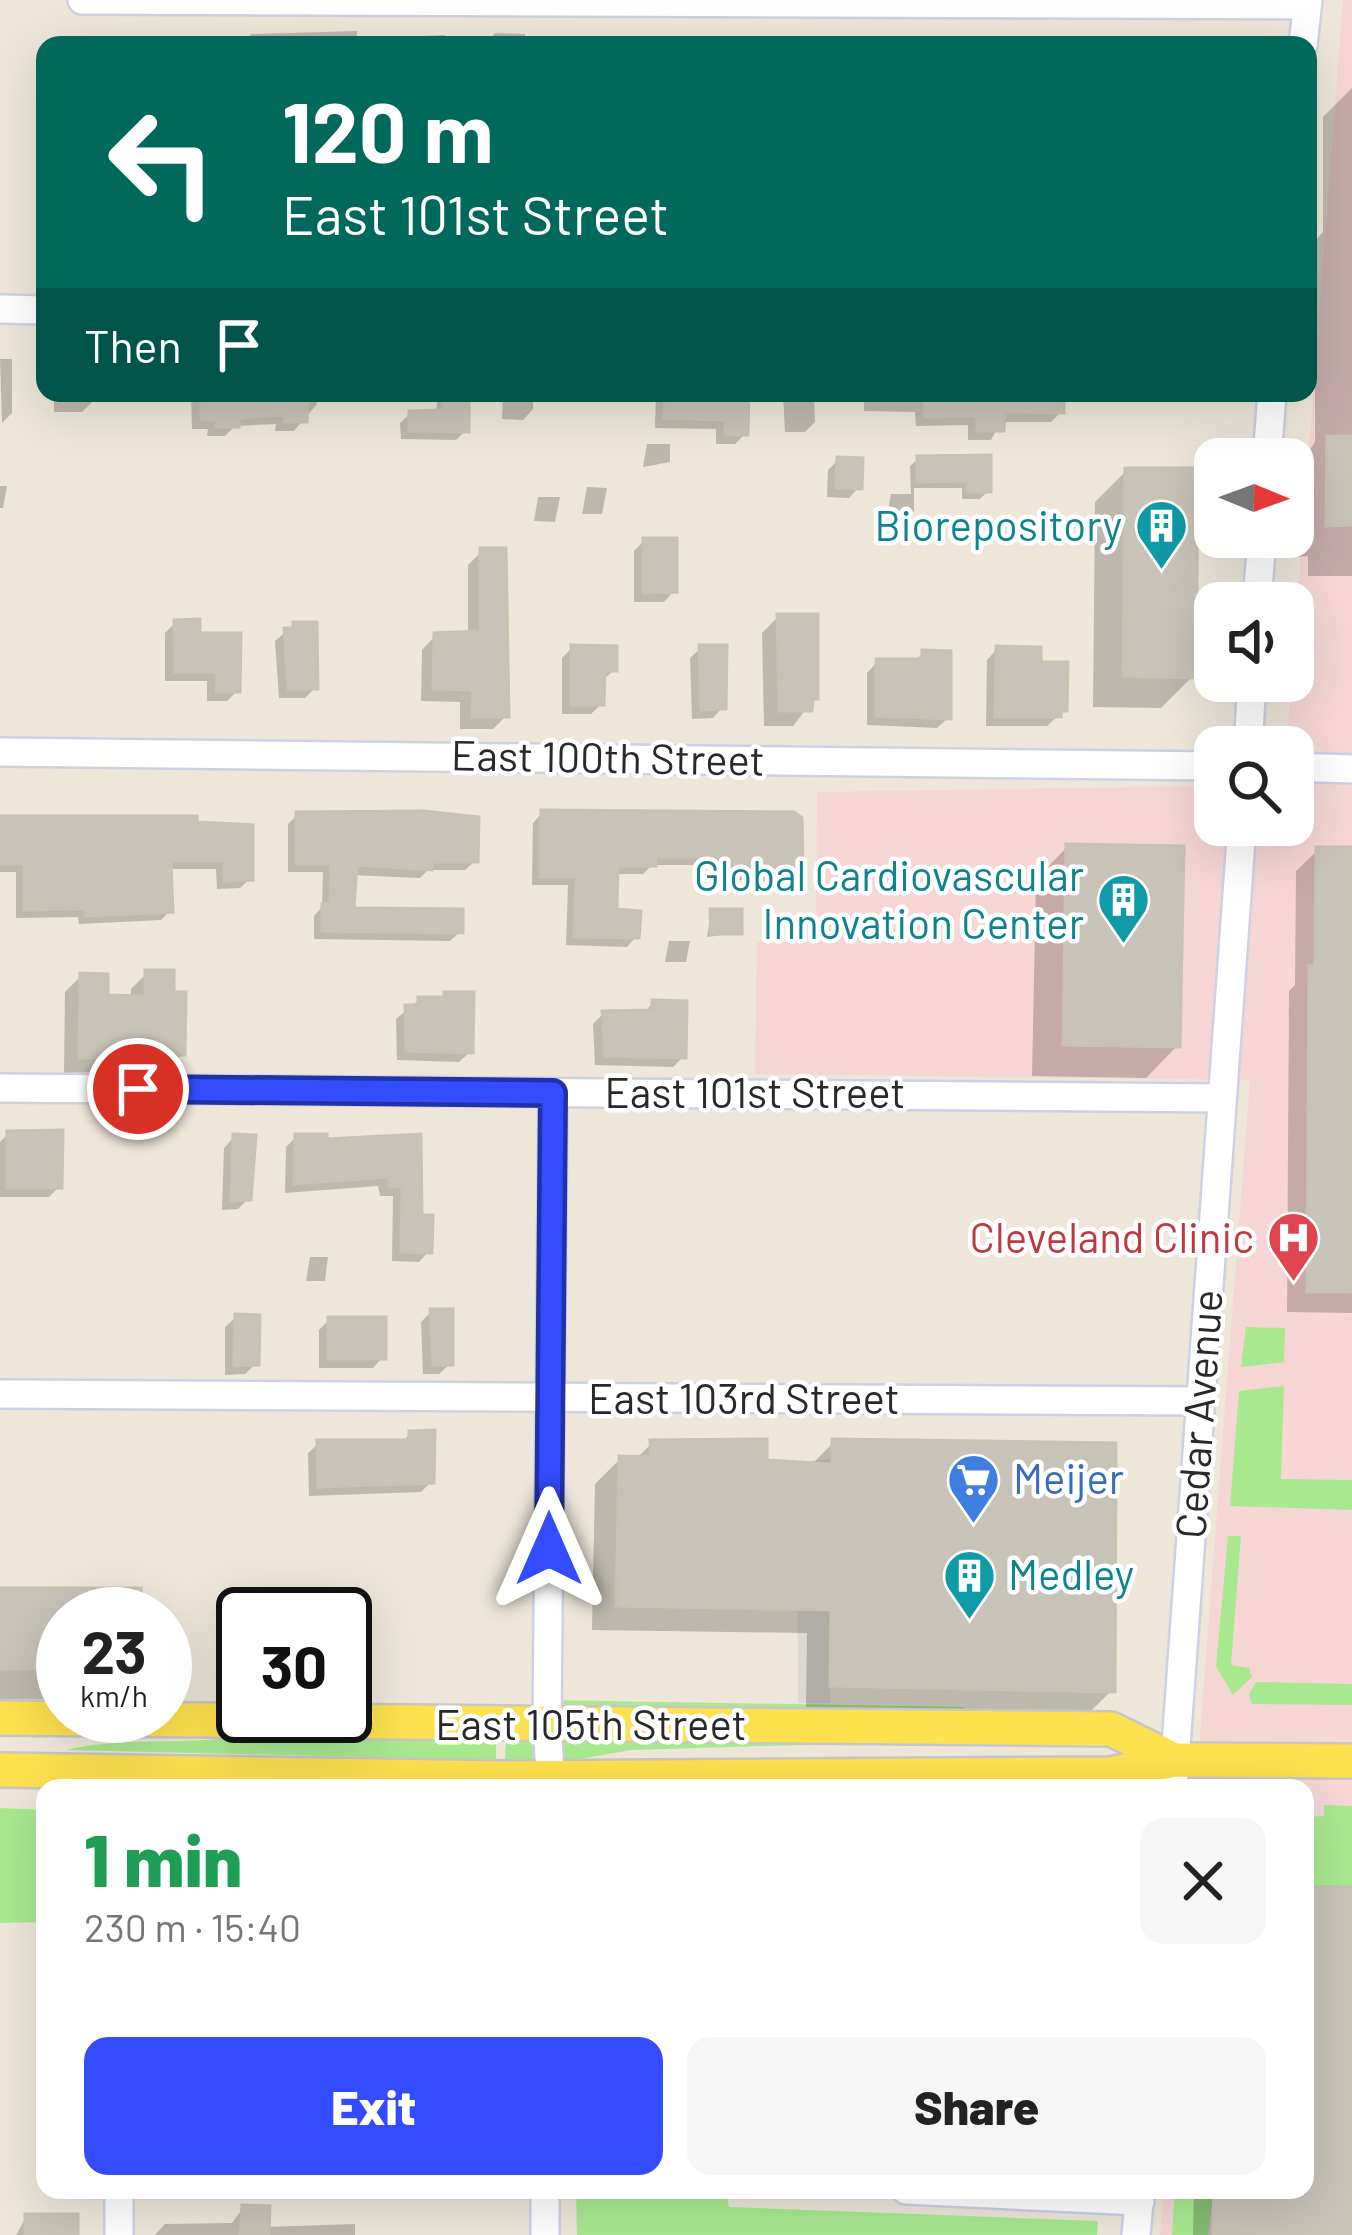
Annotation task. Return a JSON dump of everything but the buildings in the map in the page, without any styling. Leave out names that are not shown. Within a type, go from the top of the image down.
[{"type":"main road","name":"East 105th Street","points":[[0,1718],[1111,1730],[1174,1774]]},
{"type":"main road","name":"East 105th Street","points":[[799,1779],[1174,1774],[1352,1761]]},
{"type":"main road","name":"East 105th Street","points":[[0,1770],[110,1779]]},
{"type":"street","points":[[82,0],[1308,3],[1305,36]]},
{"type":"street","points":[[0,309],[36,310]]},
{"type":"street","points":[[1269,438],[1271,402]]},
{"type":"street","name":"East 100th Street","points":[[0,752],[1194,766]]},
{"type":"street","points":[[1314,768],[1352,769]]},
{"type":"street","name":"Cedar Avenue","points":[[1174,1774],[1240,846]]},
{"type":"street","name":"East 101st Street","points":[[0,1088],[1221,1098]]},
{"type":"street","points":[[551,1779],[547,1725],[553,1093]]},
{"type":"street","name":"East 103rd Street","points":[[0,1394],[1200,1401]]},
{"type":"street","points":[[119,2199],[119,2235]]},
{"type":"street","points":[[545,2199],[545,2235]]},
{"type":"street","points":[[1136,2235],[1140,2199]]},
{"type":"shaded area","name":"Cleveland Clinic","points":[[1343,0],[1352,0],[1352,2235],[1160,2235],[1163,2199],[1314,2199],[1314,1779],[1197,1779],[1250,1080],[755,1074],[757,942],[816,942],[817,792],[1194,786],[1194,846],[1314,846],[1314,726],[1288,726],[1290,702],[1314,702],[1314,582],[1299,582],[1301,558],[1314,558],[1314,438],[1310,438],[1312,402],[1317,402],[1317,343]]},
{"type":"shaded area","points":[[832,1459],[830,1703],[798,1703],[797,1462]]},
{"type":"green space","points":[[1246,1327],[1285,1328],[1284,1362],[1241,1367]]},
{"type":"green space","points":[[1284,1386],[1281,1479],[1352,1480],[1352,1510],[1230,1506],[1239,1391]]},
{"type":"green space","points":[[1228,1536],[1241,1536],[1231,1665],[1249,1668],[1252,1677],[1233,1695],[1216,1666]]},
{"type":"green space","points":[[1256,1682],[1352,1684],[1352,1705],[1252,1704],[1249,1694]]},
{"type":"green space","points":[[548,1700],[965,1707],[962,1714],[551,1710]]},
{"type":"green space","points":[[372,1736],[496,1738],[496,1760],[66,1750],[110,1743],[372,1743]]},
{"type":"green space","points":[[506,1738],[871,1743],[631,1750],[569,1761],[505,1760]]},
{"type":"green space","points":[[1324,1805],[1352,1806],[1352,1887],[1314,1886],[1314,1817],[1324,1816]]},
{"type":"green space","points":[[0,1808],[36,1810],[36,1922],[0,1923]]},
{"type":"green space","points":[[576,2199],[728,2199],[729,2207],[1098,2221],[1097,2235],[577,2235]]},
{"type":"green space","points":[[1174,2199],[1213,2199],[1208,2235],[1172,2235]]},
{"type":"place","name":"Biorepository","points":[[1161,572]]},
{"type":"place","name":"Global Cardiovascular Innovation Center","points":[[1123,946]]},
{"type":"place","name":"Cleveland Clinic","points":[[1293,1284]]},
{"type":"place","name":"Meijer","points":[[974,1525]]},
{"type":"place","name":"Medley","points":[[969,1621]]},
{"type":"route","points":[[138,1089],[553,1093],[549,1549]]}]
